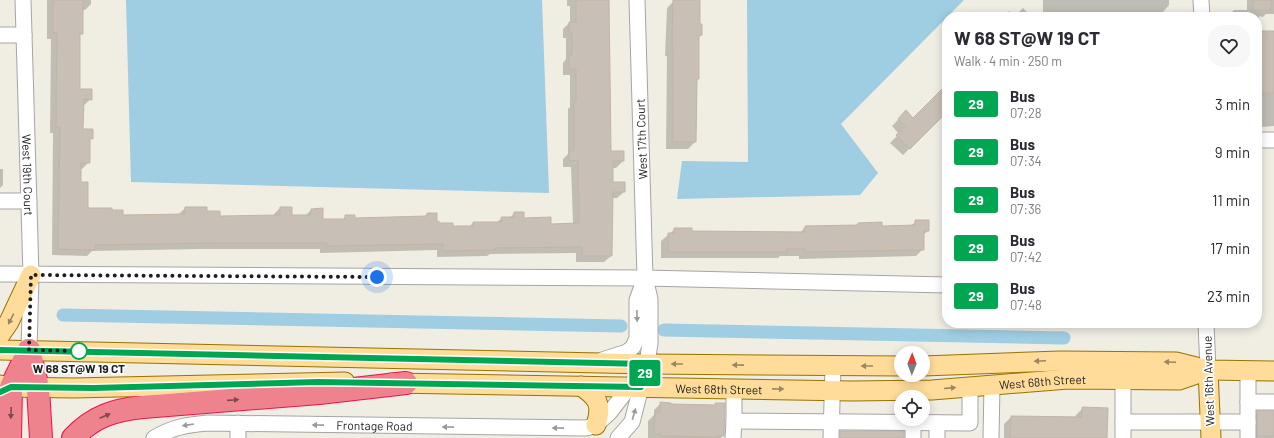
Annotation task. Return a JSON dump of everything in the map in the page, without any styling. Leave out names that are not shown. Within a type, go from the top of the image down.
[{"type":"highway","points":[[29,350],[38,388],[41,438]]},
{"type":"highway","points":[[10,438],[4,388],[29,350]]},
{"type":"highway","points":[[73,438],[82,429],[100,418],[119,410],[319,393],[406,383]]},
{"type":"main road","points":[[0,336],[9,322],[31,275]]},
{"type":"main road","name":"West 68th Street","points":[[0,350],[647,364],[894,366]]},
{"type":"main road","name":"West 68th Street","points":[[930,366],[1060,361],[1176,362],[1208,370],[1274,371]]},
{"type":"main road","name":"West 68th Street","points":[[930,391],[1060,380],[1178,380],[1208,370]]},
{"type":"main road","name":"West 16th Avenue","points":[[1208,370],[1210,430]]},
{"type":"main road","name":"West 68th Street","points":[[4,388],[105,388],[318,382],[894,392]]},
{"type":"main road","points":[[581,386],[592,394],[598,401],[599,411],[596,425]]},
{"type":"street","name":"West 19th Court","points":[[23,0],[31,275],[29,350]]},
{"type":"street","name":"West 17th Court","points":[[618,438],[632,422],[635,387],[647,364],[650,343],[650,299],[646,278],[637,0]]},
{"type":"street","points":[[1201,0],[1202,12]]},
{"type":"street","points":[[0,35],[24,35]]},
{"type":"street","points":[[1262,140],[1274,140]]},
{"type":"street","points":[[0,200],[29,201]]},
{"type":"street","points":[[0,274],[646,278],[942,285]]},
{"type":"street","name":"West 17th Court","points":[[593,363],[627,352],[634,347],[637,338],[637,300],[646,278]]},
{"type":"street","name":"West 16th Avenue","points":[[1206,328],[1208,370]]},
{"type":"street","points":[[831,438],[833,366]]},
{"type":"street","points":[[1248,371],[1248,438]]},
{"type":"street","points":[[1123,379],[1123,438]]},
{"type":"street","points":[[991,438],[992,385]]},
{"type":"street","points":[[596,425],[635,387]]},
{"type":"street","points":[[930,422],[970,423],[970,387]]},
{"type":"street","points":[[733,438],[734,389]]},
{"type":"street","points":[[1248,402],[1274,402]]},
{"type":"street","points":[[734,421],[832,422],[894,420]]},
{"type":"street","points":[[1123,422],[1210,430],[1248,422]]},
{"type":"street","name":"Frontage Road","points":[[154,438],[167,430],[186,425],[208,423],[238,431],[487,427],[578,429],[596,425]]},
{"type":"street","points":[[937,423],[937,438]]},
{"type":"street","points":[[913,426],[913,438]]},
{"type":"street","points":[[467,438],[487,427]]},
{"type":"water","points":[[126,0],[542,0],[549,193],[131,182]]},
{"type":"water","points":[[747,0],[964,0],[952,12],[942,12],[942,22],[841,124],[878,173],[860,195],[677,199],[682,161],[748,162]]},
{"type":"building","points":[[53,0],[83,0],[83,34],[80,34],[80,89],[92,89],[92,100],[84,99],[83,129],[93,129],[93,139],[90,138],[90,163],[81,163],[81,182],[88,182],[88,208],[112,208],[112,210],[123,210],[123,215],[185,214],[185,207],[207,207],[207,211],[220,211],[220,216],[280,215],[280,207],[292,207],[292,215],[311,215],[311,209],[323,208],[323,219],[345,219],[345,215],[355,215],[355,218],[427,216],[427,213],[437,213],[437,222],[439,221],[439,223],[453,223],[453,226],[473,226],[473,222],[502,222],[501,217],[514,217],[514,212],[524,212],[524,218],[551,217],[551,224],[579,223],[578,160],[569,161],[569,151],[574,151],[574,101],[576,101],[576,69],[569,69],[569,55],[572,55],[572,32],[569,32],[569,22],[576,22],[576,0],[609,0],[611,151],[624,151],[624,161],[613,161],[613,182],[625,182],[625,192],[613,192],[612,256],[582,256],[582,247],[495,248],[495,250],[443,251],[443,244],[327,246],[327,243],[209,243],[95,245],[95,250],[58,249],[60,127],[56,127],[57,33],[53,33]]},
{"type":"building","points":[[673,0],[700,0],[700,24],[702,24],[702,35],[699,36],[699,79],[697,79],[696,142],[673,142]]},
{"type":"building","points":[[1253,0],[1271,0],[1271,10],[1253,10]]},
{"type":"building","points":[[1262,31],[1274,31],[1274,93],[1262,93]]},
{"type":"building","points":[[942,89],[942,117],[910,149],[896,135],[905,126],[898,119],[906,110],[913,118]]},
{"type":"building","points":[[915,220],[929,220],[929,231],[924,231],[924,250],[806,252],[805,249],[786,249],[786,252],[668,252],[668,233],[674,233],[674,228],[692,228],[692,231],[805,232],[805,226],[858,225],[858,223],[882,222],[882,226],[915,225]]},
{"type":"building","points":[[660,402],[671,404],[715,405],[715,403],[725,403],[724,436],[661,436],[661,434],[654,434],[655,413],[660,413]]},
{"type":"building","points":[[1082,407],[1108,408],[1107,438],[1010,438],[1011,416],[1082,417]]},
{"type":"building","points":[[1257,411],[1274,411],[1274,436],[1257,436]]},
{"type":"building","points":[[840,431],[904,431],[904,438],[840,438]]},
{"type":"waterway","points":[[63,315],[621,326]]},
{"type":"waterway","points":[[664,330],[1064,338]]},
{"type":"bus line","name":"29","points":[[0,350],[647,364],[641,387],[318,382],[94,388],[11,387],[0,392]]},
{"type":"place","name":"W 68 ST@W 19 CT","points":[[79,351]]},
{"type":"route","points":[[79,351],[29,350],[31,275],[377,277]]}]
